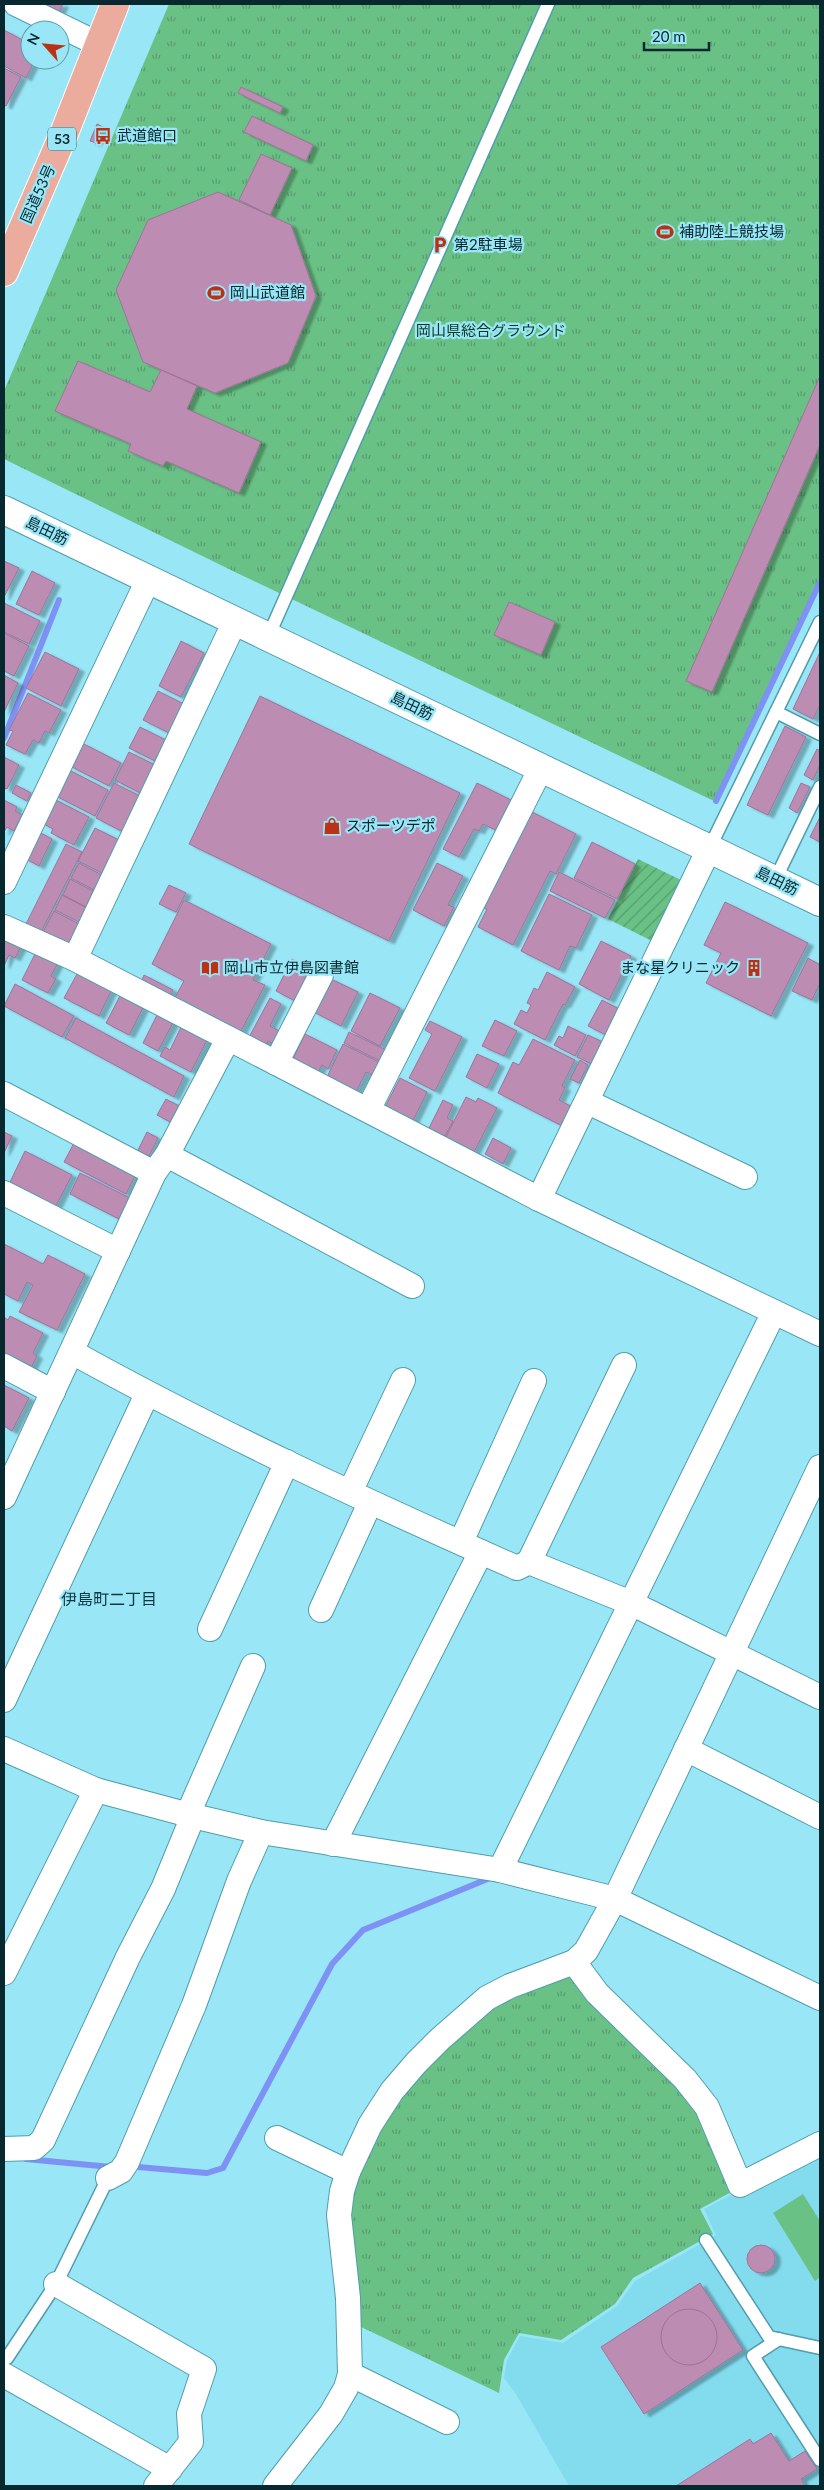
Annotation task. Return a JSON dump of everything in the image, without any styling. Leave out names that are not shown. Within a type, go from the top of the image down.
[{"type":"highway","name":"国道53号","points":[[4,272],[65,131],[115,4]]},
{"type":"street","points":[[16,4],[98,44]]},
{"type":"street","name":"島田筋","points":[[4,510],[820,902]]},
{"type":"street","points":[[4,882],[148,580]]},
{"type":"street","points":[[75,960],[235,621]]},
{"type":"street","points":[[368,1110],[540,768]]},
{"type":"street","points":[[539,1199],[588,1102],[709,849]]},
{"type":"street","points":[[4,927],[75,960],[539,1199],[820,1334]]},
{"type":"street","points":[[276,1063],[321,974]]},
{"type":"street","points":[[4,1497],[118,1251],[161,1164],[228,1039]]},
{"type":"street","points":[[4,1094],[161,1164],[412,1286]]},
{"type":"street","points":[[588,1102],[745,1177]]},
{"type":"street","points":[[4,1193],[118,1251]]},
{"type":"street","points":[[500,1870],[774,1312]]},
{"type":"street","points":[[72,1352],[147,1394],[287,1462],[517,1568],[529,1562],[624,1365]]},
{"type":"street","points":[[4,1366],[54,1392]]},
{"type":"street","points":[[321,1610],[403,1380]]},
{"type":"street","points":[[333,1844],[471,1547],[534,1381]]},
{"type":"street","points":[[4,1700],[147,1394]]},
{"type":"street","points":[[210,1630],[287,1462]]},
{"type":"street","points":[[275,2486],[331,2414],[346,2388],[350,2374],[348,2298],[339,2215],[342,2191],[348,2172],[370,2125],[392,2091],[440,2039],[487,1998],[510,1986],[574,1962],[586,1951],[615,1899],[820,1467]]},
{"type":"street","points":[[529,1562],[631,1603],[820,1697]]},
{"type":"street","points":[[4,2149],[34,2148],[43,2140],[128,1957],[163,1889],[190,1815],[253,1666]]},
{"type":"street","points":[[4,1749],[96,1790],[190,1815],[261,1832],[500,1870],[615,1899],[820,1998]]},
{"type":"street","points":[[686,1749],[820,1817]]},
{"type":"street","points":[[4,1974],[96,1790]]},
{"type":"street","points":[[108,2178],[121,2171],[127,2162],[194,2005],[239,1881],[261,1832]]},
{"type":"street","points":[[574,1962],[597,1993],[685,2080],[707,2107],[740,2185],[820,2144]]},
{"type":"street","points":[[277,2138],[348,2172]]},
{"type":"street","points":[[5,2365],[163,2478],[191,2442],[189,2414],[204,2369],[56,2284]]},
{"type":"street","points":[[350,2374],[447,2422]]},
{"type":"lane","points":[[268,637],[548,4]]},
{"type":"lane","points":[[709,849],[820,622]]},
{"type":"lane","points":[[776,712],[820,734]]},
{"type":"lane","points":[[775,880],[820,787]]},
{"type":"lane","points":[[5,2365],[56,2284],[108,2178]]},
{"type":"lane","points":[[706,2240],[769,2337],[820,2348]]},
{"type":"lane","points":[[779,2339],[753,2356],[820,2460]]},
{"type":"shaded area","points":[[820,2149],[820,2486],[569,2486],[516,2394],[504,2378],[507,2360],[520,2336],[563,2343],[617,2306],[635,2281],[716,2235],[704,2209]]},
{"type":"green space","name":"岡山県総合グラウンド","points":[[169,4],[820,4],[820,578],[714,801],[235,572],[4,459],[4,391]]},
{"type":"green space","points":[[638,859],[687,883],[656,943],[608,919]]},
{"type":"green space","points":[[573,1974],[683,2084],[735,2190],[700,2209],[713,2234],[633,2278],[615,2304],[561,2340],[519,2333],[504,2360],[499,2393],[355,2324],[348,2212],[353,2184],[396,2100],[484,2011]]},
{"type":"green space","points":[[803,2194],[820,2221],[820,2277],[815,2281],[773,2213]]},
{"type":"building","points":[[38,4],[63,4],[56,19]]},
{"type":"building","points":[[4,30],[20,39],[20,70],[30,70],[26,78],[4,66]]},
{"type":"building","points":[[4,68],[21,77],[6,106],[4,105]]},
{"type":"building","points":[[241,87],[283,107],[280,113],[238,93]]},
{"type":"building","points":[[252,116],[313,145],[306,161],[244,132]]},
{"type":"building","points":[[97,124],[103,127],[96,143],[90,141]]},
{"type":"building","points":[[261,154],[292,168],[270,215],[239,200]]},
{"type":"building","name":"岡山武道館","points":[[218,192],[291,225],[316,296],[288,363],[215,393],[143,362],[116,290],[148,220]]},
{"type":"building","points":[[78,361],[150,392],[161,370],[197,386],[187,409],[261,442],[239,493],[166,461],[163,466],[128,451],[131,444],[55,411]]},
{"type":"building","points":[[820,376],[820,445],[712,692],[686,681]]},
{"type":"building","points":[[4,561],[19,568],[4,597]]},
{"type":"building","points":[[32,571],[55,583],[39,615],[16,604]]},
{"type":"building","points":[[509,602],[555,622],[541,655],[494,635]]},
{"type":"building","points":[[4,603],[40,621],[29,644],[4,632]]},
{"type":"building","points":[[4,633],[29,646],[14,676],[4,671]]},
{"type":"building","points":[[181,641],[204,653],[181,697],[159,686]]},
{"type":"building","points":[[45,652],[79,669],[61,706],[26,688]]},
{"type":"building","points":[[820,652],[820,705],[813,719],[793,709]]},
{"type":"building","points":[[4,675],[18,683],[4,712]]},
{"type":"building","points":[[158,691],[184,704],[169,733],[143,720]]},
{"type":"building","points":[[28,693],[61,710],[49,733],[45,731],[39,743],[33,740],[25,754],[6,745],[13,731],[9,730]]},
{"type":"building","points":[[260,696],[460,793],[389,941],[189,844]]},
{"type":"building","points":[[785,726],[806,737],[768,815],[747,805]]},
{"type":"building","points":[[140,727],[166,740],[155,761],[129,748]]},
{"type":"building","points":[[82,743],[121,763],[109,786],[70,766]]},
{"type":"building","points":[[817,749],[820,751],[820,765],[813,780],[804,775]]},
{"type":"building","points":[[129,752],[155,765],[140,793],[115,780]]},
{"type":"building","points":[[4,757],[19,765],[7,789],[4,788]]},
{"type":"building","points":[[67,769],[108,790],[95,816],[54,795]]},
{"type":"building","points":[[114,783],[140,796],[123,832],[96,818]]},
{"type":"building","points":[[477,783],[515,802],[500,832],[483,824],[479,831],[474,829],[459,857],[443,849]]},
{"type":"building","points":[[801,783],[810,787],[797,813],[789,808]]},
{"type":"building","points":[[16,785],[31,793],[27,801],[12,793]]},
{"type":"building","points":[[54,799],[89,817],[74,845],[51,833],[53,829],[42,823]]},
{"type":"building","points":[[4,800],[17,807],[15,811],[22,815],[14,831],[7,827],[4,832]]},
{"type":"building","points":[[528,810],[576,834],[556,874],[550,871],[513,945],[478,927],[487,909],[480,906]]},
{"type":"building","points":[[820,817],[820,842],[810,837]]},
{"type":"building","points":[[95,828],[119,840],[102,873],[78,861]]},
{"type":"building","points":[[37,831],[52,839],[39,866],[24,858]]},
{"type":"building","points":[[592,842],[635,864],[617,899],[574,878]]},
{"type":"building","points":[[66,844],[82,852],[40,934],[25,926]]},
{"type":"building","points":[[79,863],[102,875],[94,890],[71,878]]},
{"type":"building","points":[[437,863],[463,876],[448,905],[454,907],[444,926],[413,910]]},
{"type":"building","points":[[559,872],[615,900],[605,918],[550,891]]},
{"type":"building","points":[[70,879],[93,891],[86,907],[63,895]]},
{"type":"building","points":[[169,885],[186,893],[176,912],[159,904]]},
{"type":"building","points":[[549,894],[592,915],[576,948],[570,946],[559,970],[521,951]]},
{"type":"building","points":[[62,895],[87,908],[79,922],[55,910]]},
{"type":"building","points":[[184,900],[271,944],[253,980],[265,985],[239,1035],[173,1001],[184,981],[152,964]]},
{"type":"building","name":"まな星クリニック","points":[[725,902],[808,943],[771,1016],[706,983],[721,953],[704,945]]},
{"type":"building","points":[[54,911],[81,925],[69,948],[42,934]]},
{"type":"building","points":[[4,933],[23,943],[15,958],[9,955],[4,966]]},
{"type":"building","points":[[601,941],[631,956],[609,1000],[579,984]]},
{"type":"building","points":[[36,952],[58,963],[51,976],[56,979],[48,993],[22,980]]},
{"type":"building","points":[[808,958],[820,965],[820,983],[812,1000],[792,991]]},
{"type":"building","points":[[292,959],[312,969],[295,1001],[276,991]]},
{"type":"building","points":[[547,972],[575,987],[565,1005],[563,1004],[545,1040],[514,1024],[521,1010],[527,1013],[531,1005],[527,1003],[534,988],[538,990]]},
{"type":"building","points":[[77,974],[111,991],[99,1016],[64,998]]},
{"type":"building","points":[[144,975],[173,990],[168,999],[140,985]]},
{"type":"building","points":[[329,978],[358,992],[341,1026],[312,1011]]},
{"type":"building","points":[[15,984],[74,1016],[62,1037],[4,1006]]},
{"type":"building","points":[[370,993],[400,1008],[380,1046],[351,1031]]},
{"type":"building","points":[[120,996],[143,1008],[129,1035],[106,1023]]},
{"type":"building","points":[[270,998],[281,1004],[270,1026],[279,1031],[273,1044],[268,1041],[264,1050],[247,1041]]},
{"type":"building","points":[[602,1000],[623,1011],[610,1037],[588,1026]]},
{"type":"building","points":[[158,1013],[174,1021],[158,1051],[143,1043]]},
{"type":"building","points":[[76,1018],[184,1076],[174,1097],[65,1038]]},
{"type":"building","points":[[495,1020],[517,1031],[504,1056],[482,1046]]},
{"type":"building","points":[[430,1021],[462,1037],[435,1091],[409,1078],[432,1034],[425,1030]]},
{"type":"building","points":[[182,1025],[208,1038],[191,1072],[160,1056],[165,1047],[170,1050]]},
{"type":"building","points":[[568,1026],[586,1035],[575,1056],[554,1045],[559,1036],[563,1038]]},
{"type":"building","points":[[349,1032],[388,1051],[382,1062],[344,1043]]},
{"type":"building","points":[[305,1034],[337,1050],[328,1069],[322,1065],[317,1074],[292,1061]]},
{"type":"building","points":[[588,1035],[607,1044],[596,1066],[577,1057]]},
{"type":"building","points":[[533,1039],[575,1060],[562,1086],[565,1088],[559,1100],[578,1110],[568,1129],[498,1093],[513,1062],[519,1065]]},
{"type":"building","points":[[343,1044],[383,1064],[376,1077],[366,1072],[356,1092],[327,1077]]},
{"type":"building","points":[[477,1054],[499,1064],[487,1088],[466,1077]]},
{"type":"building","points":[[580,1060],[588,1065],[579,1083],[570,1079]]},
{"type":"building","points":[[400,1078],[427,1092],[413,1121],[385,1107]]},
{"type":"building","points":[[466,1097],[476,1102],[478,1098],[497,1108],[474,1152],[446,1137]]},
{"type":"building","points":[[166,1099],[183,1108],[174,1124],[157,1115]]},
{"type":"building","points":[[443,1100],[453,1105],[447,1118],[453,1121],[443,1140],[427,1132]]},
{"type":"building","points":[[4,1132],[12,1136],[4,1153]]},
{"type":"building","points":[[147,1132],[158,1138],[148,1158],[137,1152]]},
{"type":"building","points":[[493,1138],[511,1148],[503,1164],[485,1154]]},
{"type":"building","points":[[75,1141],[137,1172],[126,1194],[64,1162]]},
{"type":"building","points":[[25,1151],[72,1175],[56,1206],[10,1182]]},
{"type":"building","points":[[80,1173],[130,1198],[119,1219],[70,1194]]},
{"type":"building","points":[[4,1244],[43,1264],[48,1255],[85,1274],[57,1330],[19,1312],[33,1285],[27,1282],[18,1301],[4,1294]]},
{"type":"building","points":[[10,1316],[43,1333],[33,1353],[37,1356],[30,1370],[4,1357],[4,1317],[8,1320]]},
{"type":"building","points":[[4,1385],[29,1398],[12,1431],[4,1426]]},
{"type":"building","points":[[761,2245],[771,2249],[775,2259],[771,2269],[761,2273],[751,2269],[747,2259],[751,2249]]},
{"type":"building","points":[[700,2283],[743,2350],[644,2414],[601,2347]]},
{"type":"building","points":[[683,2309],[695,2309],[709,2317],[717,2331],[715,2348],[709,2357],[695,2365],[683,2365],[673,2360],[666,2353],[661,2343],[661,2331],[666,2321],[673,2314]]},
{"type":"building","points":[[771,2433],[789,2461],[805,2451],[817,2469],[801,2479],[805,2486],[676,2486],[750,2439],[753,2444]]},
{"type":"waterway","points":[[716,801],[820,582]]},
{"type":"waterway","points":[[4,738],[59,600]]},
{"type":"waterway","points":[[138,2167],[207,2173],[223,2168],[332,1964],[363,1930],[490,1878]]},
{"type":"waterway","points":[[26,2159],[111,2167]]},
{"type":"place","name":"武道館口","points":[[103,136]]},
{"type":"place","name":"補助陸上競技場","points":[[665,232]]},
{"type":"place","name":"第2駐車場","points":[[440,245]]},
{"type":"place","name":"岡山武道館","points":[[216,293]]},
{"type":"place","name":"スポーツデポ","points":[[332,826]]},
{"type":"place","name":"岡山市立伊島図書館","points":[[210,968]]},
{"type":"place","name":"まな星クリニック","points":[[754,968]]},
{"type":"district","name":"伊島町二丁目","points":[[109,1599]]}]
